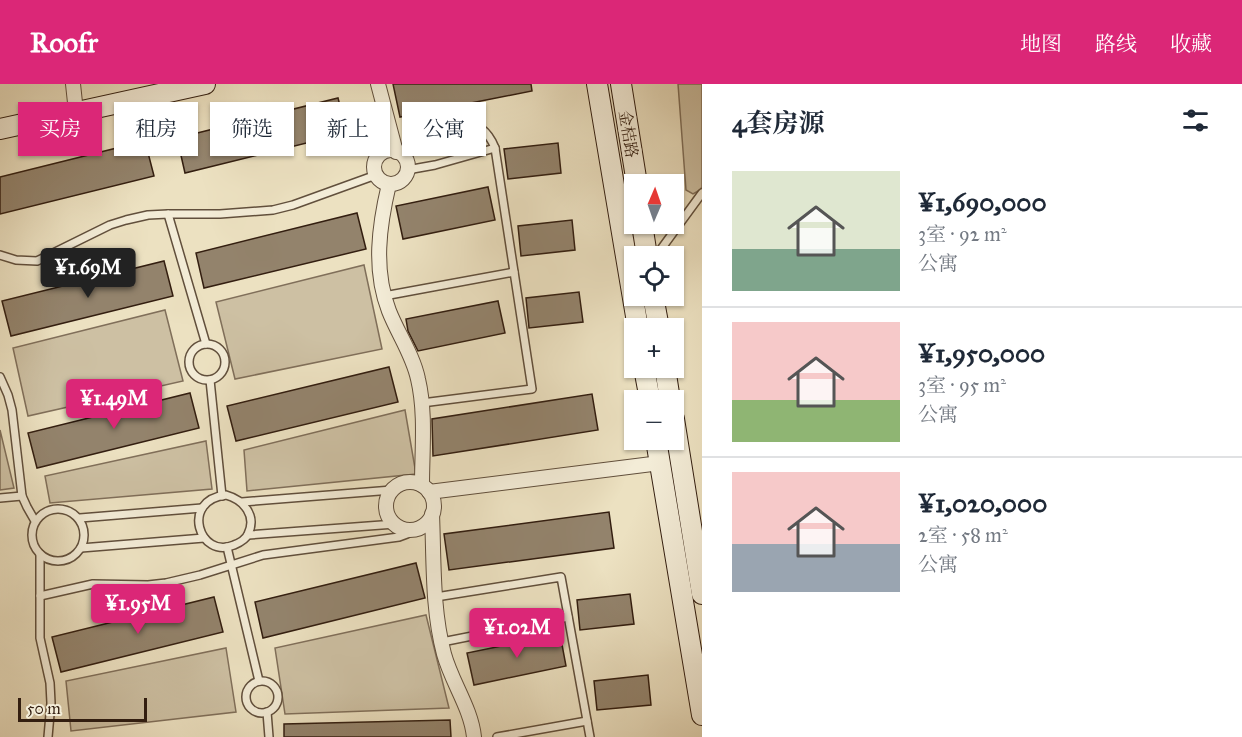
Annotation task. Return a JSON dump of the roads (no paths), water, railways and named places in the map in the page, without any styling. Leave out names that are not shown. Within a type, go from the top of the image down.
[{"type":"main road","points":[[102,106],[205,84]]},
{"type":"main road","points":[[597,84],[636,318]]},
{"type":"main road","name":"金桔路","points":[[621,84],[635,174]]},
{"type":"main road","points":[[0,129],[18,125]]},
{"type":"main road","points":[[658,450],[702,715]]},
{"type":"main road","points":[[679,450],[702,594]]},
{"type":"street","points":[[73,84],[75,102]]},
{"type":"street","points":[[378,84],[403,160],[406,175],[398,183],[381,182],[374,167],[377,157],[386,151],[403,160]]},
{"type":"street","points":[[389,184],[383,208],[378,267],[389,311],[413,361],[418,377],[422,403],[425,488],[433,499],[434,507],[428,521],[415,530],[406,530],[395,524],[388,516],[386,501],[392,490],[401,483],[409,482],[425,488],[660,463]]},
{"type":"street","points":[[432,514],[436,597],[442,642],[448,668],[469,712],[474,737]]},
{"type":"lane","points":[[403,160],[420,141],[447,124],[470,123],[483,129],[490,137],[495,148],[532,389],[422,403]]},
{"type":"lane","points":[[403,160],[435,165],[495,148]]},
{"type":"lane","points":[[0,255],[16,260],[38,261],[110,225],[168,214],[220,214],[273,210],[376,175]]},
{"type":"lane","points":[[663,246],[702,193]]},
{"type":"lane","points":[[168,214],[206,344]]},
{"type":"lane","points":[[384,296],[514,272]]},
{"type":"lane","points":[[206,344],[218,348],[224,358],[220,374],[210,380],[199,378],[191,370],[189,364],[192,353],[206,344]]},
{"type":"lane","points":[[0,377],[12,410],[22,496],[35,521]]},
{"type":"lane","points":[[210,380],[222,496]]},
{"type":"lane","points":[[242,502],[392,490]]},
{"type":"lane","points":[[0,498],[22,496]]},
{"type":"lane","points":[[248,535],[250,526],[248,509],[235,497],[222,496],[210,500],[202,508],[198,522],[204,537],[218,547],[227,548],[248,535],[395,524]]},
{"type":"lane","points":[[80,518],[202,508]]},
{"type":"lane","points":[[66,509],[80,518],[85,536],[81,548],[72,558],[64,561],[47,559],[34,546],[32,530],[35,521],[48,510],[66,509]]},
{"type":"lane","points":[[40,596],[93,584],[166,583],[263,555],[399,537],[415,530]]},
{"type":"lane","points":[[81,548],[204,537]]},
{"type":"lane","points":[[227,548],[259,681]]},
{"type":"lane","points":[[40,554],[40,638],[50,683],[51,703],[48,737]]},
{"type":"lane","points":[[436,597],[561,577],[590,737]]},
{"type":"lane","points":[[442,642],[568,616]]},
{"type":"lane","points":[[259,681],[270,683],[277,690],[276,706],[267,712],[252,710],[246,701],[250,686],[259,681]]},
{"type":"lane","points":[[267,712],[269,737]]},
{"type":"lane","points":[[497,737],[587,721]]}]
